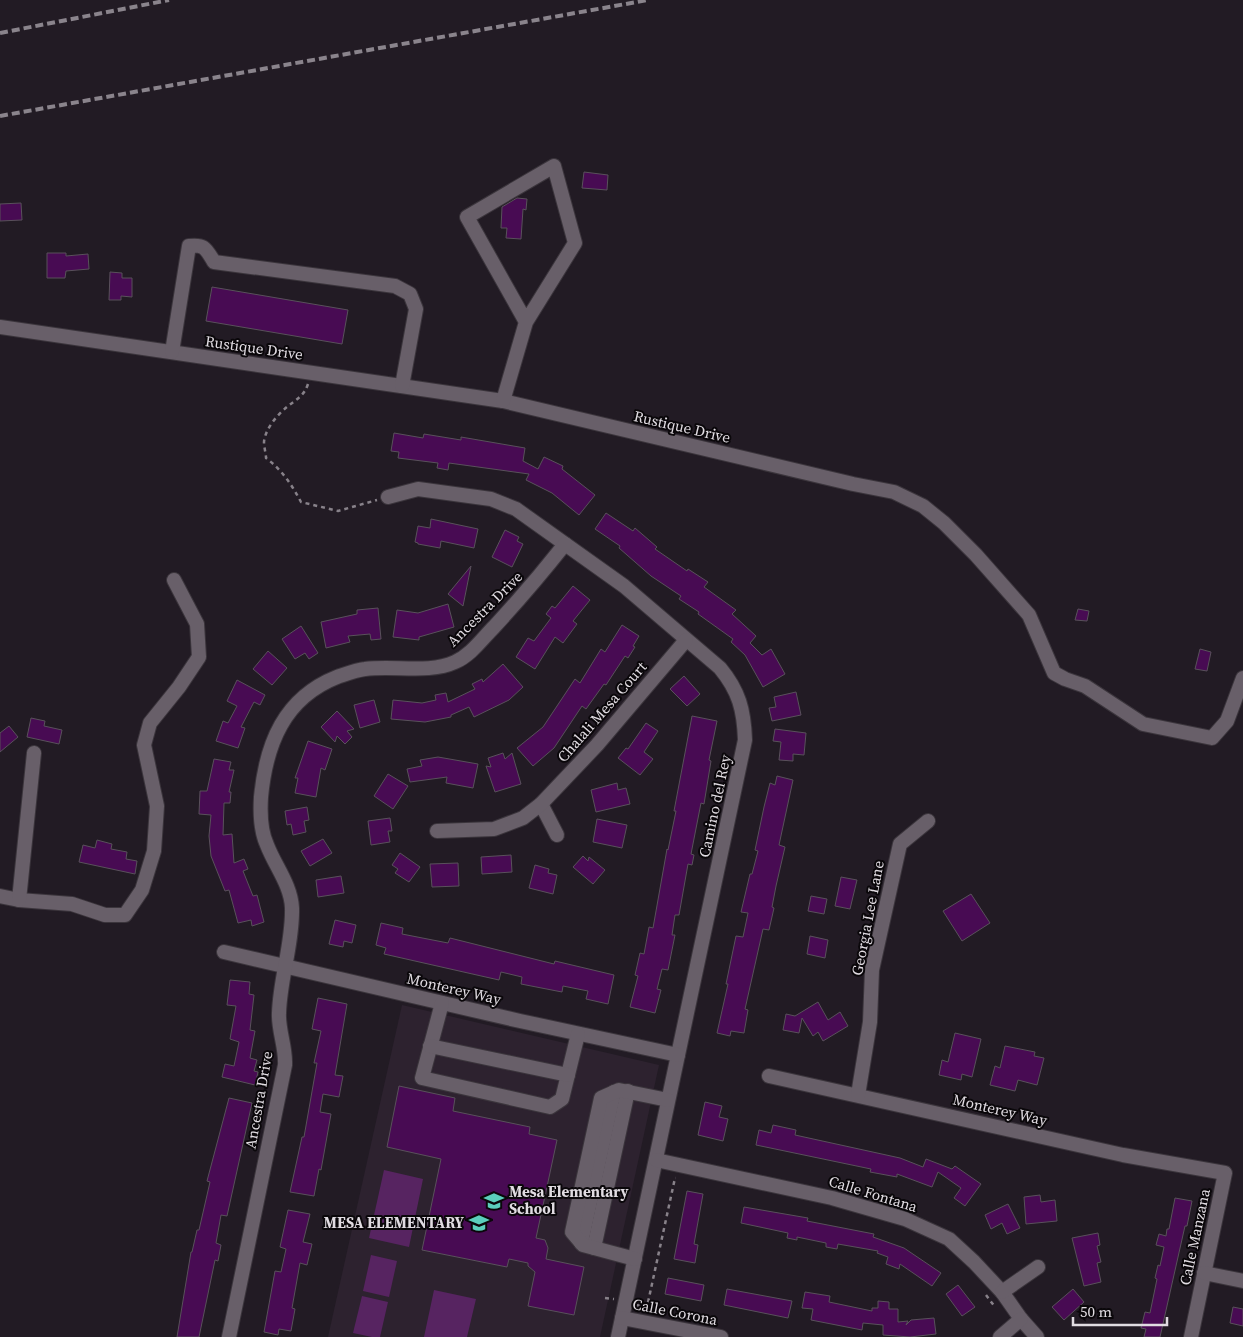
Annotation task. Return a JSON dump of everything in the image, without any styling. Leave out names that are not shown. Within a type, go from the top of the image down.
[{"type":"street","points":[[503,401],[526,322],[575,244],[554,166],[467,217],[526,322]]},
{"type":"street","points":[[172,352],[190,246],[198,245],[206,248],[214,262],[395,286],[410,294],[416,308],[402,386]]},
{"type":"street","name":"Rustique Drive","points":[[0,327],[503,401],[853,484],[894,492],[923,506],[944,523],[976,555],[1029,614],[1054,673],[1065,680],[1085,686],[1142,724],[1212,738],[1227,721],[1243,678]]},
{"type":"street","name":"Camino del Rey","points":[[388,497],[418,488],[492,499],[516,509],[624,586],[720,668],[730,681],[744,717],[745,740],[618,1337]]},
{"type":"street","name":"Ancestra Drive","points":[[229,1337],[285,1065],[284,1044],[279,1015],[292,907],[284,879],[266,844],[260,822],[265,767],[273,741],[285,718],[300,698],[320,684],[346,673],[365,669],[435,668],[456,662],[472,650],[525,593],[565,544]]},
{"type":"street","points":[[0,896],[19,900],[72,904],[105,915],[126,916],[142,890],[154,851],[157,806],[144,745],[150,723],[179,687],[199,657],[197,624],[174,580]]},
{"type":"street","name":"Chalali Mesa Court","points":[[437,831],[494,829],[523,818],[541,804],[597,744],[686,640]]},
{"type":"street","points":[[19,900],[34,753]]},
{"type":"street","points":[[541,804],[557,835]]},
{"type":"street","name":"Georgia Lee Lane","points":[[858,1095],[870,1022],[872,970],[900,844],[928,821]]},
{"type":"street","name":"Monterey Way","points":[[224,952],[578,1034],[678,1055]]},
{"type":"street","points":[[442,1003],[422,1078],[550,1107],[562,1100],[578,1034]]},
{"type":"street","points":[[430,1046],[568,1076]]},
{"type":"street","name":"Monterey Way","points":[[769,1076],[1123,1154],[1225,1173]]},
{"type":"street","points":[[635,1259],[588,1246],[572,1232],[601,1098],[621,1092],[668,1100]]},
{"type":"street","points":[[588,1246],[621,1092]]},
{"type":"street","name":"Calle Fontana","points":[[656,1160],[832,1198],[905,1219],[949,1240],[974,1262],[1002,1292],[1017,1323],[1037,1337]]},
{"type":"street","name":"Calle Manzana","points":[[1191,1337],[1225,1173]]},
{"type":"street","points":[[1002,1292],[1038,1267]]},
{"type":"street","points":[[1204,1273],[1243,1281]]},
{"type":"street","name":"Calle Corona","points":[[622,1318],[721,1337]]},
{"type":"street","points":[[1000,1337],[1017,1323]]},
{"type":"path","points":[[312,373],[306,391],[301,398],[287,407],[273,421],[264,441],[266,458],[292,484],[301,502],[338,511],[388,497]]},
{"type":"path","points":[[605,1298],[647,1307],[675,1178],[685,1180]]},
{"type":"path","points":[[980,1289],[1017,1323]]},
{"type":"shaded area","name":"Mesa Elementary School","points":[[402,1005],[659,1065],[600,1337],[328,1337]]},
{"type":"shaded area","points":[[384,1170],[423,1179],[409,1247],[369,1238]]},
{"type":"shaded area","points":[[371,1255],[397,1261],[389,1297],[363,1291]]},
{"type":"shaded area","points":[[434,1290],[476,1299],[467,1337],[424,1337]]},
{"type":"shaded area","points":[[362,1296],[388,1302],[380,1337],[353,1333]]},
{"type":"building","points":[[584,172],[608,175],[607,190],[582,188]]},
{"type":"building","points":[[517,198],[527,199],[526,210],[523,209],[521,239],[506,238],[507,228],[501,228],[502,207]]},
{"type":"building","points":[[21,203],[22,220],[0,221],[0,204]]},
{"type":"building","points":[[47,253],[66,253],[66,256],[88,254],[89,269],[66,271],[65,278],[47,278]]},
{"type":"building","points":[[110,272],[122,273],[122,278],[132,278],[132,297],[121,296],[121,300],[109,300]]},
{"type":"building","points":[[212,287],[348,310],[342,344],[206,321]]},
{"type":"building","points":[[394,433],[423,438],[424,434],[461,440],[461,437],[525,448],[523,461],[538,469],[544,457],[563,466],[562,469],[595,495],[579,515],[552,493],[526,480],[529,474],[449,463],[448,470],[437,468],[438,463],[398,458],[399,452],[391,451]]},
{"type":"building","points":[[606,513],[633,531],[635,528],[657,547],[655,549],[687,571],[688,569],[708,582],[704,587],[736,610],[732,614],[756,636],[750,643],[762,655],[771,649],[785,674],[763,687],[745,655],[731,642],[733,639],[679,599],[681,596],[651,576],[619,548],[620,546],[595,529]]},
{"type":"building","points":[[431,519],[478,529],[474,548],[441,541],[440,548],[415,542],[418,526],[430,528]]},
{"type":"building","points":[[505,530],[519,537],[517,541],[523,544],[512,567],[492,557]]},
{"type":"building","points":[[471,566],[463,606],[448,594]]},
{"type":"building","points":[[573,586],[590,600],[573,621],[577,624],[563,643],[555,637],[535,669],[516,657],[528,638],[534,641],[551,618],[546,614],[552,606],[555,608]]},
{"type":"building","points":[[448,604],[454,627],[419,637],[419,640],[393,637],[397,610],[418,613]]},
{"type":"building","points":[[378,608],[381,639],[371,640],[370,634],[348,636],[350,642],[326,648],[321,622],[357,614],[357,610]]},
{"type":"building","points":[[1078,609],[1089,611],[1087,621],[1075,620]]},
{"type":"building","points":[[622,625],[639,636],[633,646],[635,647],[628,658],[625,656],[606,685],[604,684],[586,709],[582,706],[554,748],[533,766],[517,748],[543,727],[575,679],[580,683],[601,649],[605,652]]},
{"type":"building","points":[[301,626],[318,653],[309,659],[305,653],[295,659],[282,639]]},
{"type":"building","points":[[1200,649],[1211,652],[1207,671],[1195,669]]},
{"type":"building","points":[[268,651],[287,668],[272,685],[253,669]]},
{"type":"building","points":[[503,664],[523,687],[509,700],[474,717],[469,707],[451,715],[451,717],[425,722],[391,719],[393,700],[422,703],[436,700],[435,695],[446,693],[448,702],[475,689],[472,684],[482,679],[483,682]]},
{"type":"building","points":[[684,676],[700,694],[687,706],[670,689]]},
{"type":"building","points":[[237,680],[265,695],[260,705],[254,702],[241,727],[245,728],[238,748],[216,741],[223,721],[228,723],[237,706],[227,701]]},
{"type":"building","points":[[796,692],[801,715],[772,721],[769,708],[776,707],[774,697]]},
{"type":"building","points":[[374,700],[380,722],[360,728],[354,705]]},
{"type":"building","points":[[337,711],[354,729],[347,731],[352,737],[345,744],[337,736],[335,742],[321,727]]},
{"type":"building","points":[[692,716],[717,721],[709,760],[711,761],[704,804],[701,803],[691,854],[694,855],[692,865],[688,864],[679,915],[675,915],[672,935],[675,935],[668,970],[662,969],[657,989],[661,990],[655,1013],[630,1007],[638,976],[635,975],[640,953],[644,954],[649,927],[653,928]]},
{"type":"building","points":[[31,718],[45,721],[44,726],[62,730],[59,744],[27,737]]},
{"type":"building","points":[[646,723],[658,731],[644,752],[653,759],[640,775],[618,758],[626,748],[628,749]]},
{"type":"building","points":[[9,726],[18,737],[0,752],[0,733]]},
{"type":"building","points":[[775,729],[806,733],[804,755],[793,754],[793,761],[779,760],[781,742],[773,741]]},
{"type":"building","points":[[308,741],[332,749],[325,770],[321,768],[316,797],[295,793],[298,778],[295,778]]},
{"type":"building","points":[[503,753],[505,759],[512,753],[521,784],[495,792],[486,766],[491,767],[488,758]]},
{"type":"building","points":[[438,757],[478,764],[473,788],[446,783],[447,777],[410,782],[407,769],[422,766],[420,760]]},
{"type":"building","points":[[214,759],[231,762],[229,770],[234,770],[229,792],[231,792],[230,803],[224,803],[223,835],[232,834],[234,863],[244,859],[248,869],[243,871],[253,896],[257,895],[264,922],[252,926],[251,920],[238,923],[229,890],[225,891],[211,856],[209,836],[211,815],[199,814],[200,791],[207,791]]},
{"type":"building","points":[[388,774],[408,786],[393,809],[374,796]]},
{"type":"building","points":[[777,776],[793,780],[779,845],[785,847],[772,907],[774,908],[769,930],[763,929],[745,1009],[748,1010],[744,1033],[731,1031],[730,1036],[717,1033],[736,936],[743,937],[748,913],[741,912],[750,874],[752,874],[758,851],[755,850],[764,807],[770,783],[775,785]]},
{"type":"building","points":[[617,783],[618,790],[626,788],[630,804],[596,812],[591,790]]},
{"type":"building","points":[[307,807],[309,820],[304,821],[306,832],[293,835],[291,824],[287,825],[285,811]]},
{"type":"building","points":[[390,818],[392,831],[388,831],[390,842],[371,845],[368,821]]},
{"type":"building","points":[[597,819],[627,825],[622,848],[593,842]]},
{"type":"building","points":[[323,839],[332,853],[310,866],[301,851]]},
{"type":"building","points":[[97,840],[112,844],[111,849],[127,852],[126,859],[137,861],[135,874],[79,862],[83,845],[95,848]]},
{"type":"building","points":[[400,853],[420,867],[409,882],[395,873],[398,869],[392,865]]},
{"type":"building","points":[[511,855],[512,872],[482,874],[481,857]]},
{"type":"building","points":[[583,856],[588,861],[589,857],[605,870],[593,884],[573,867]]},
{"type":"building","points":[[458,863],[459,886],[432,887],[430,864]]},
{"type":"building","points":[[535,865],[549,869],[548,873],[557,875],[553,894],[529,888]]},
{"type":"building","points":[[341,876],[344,893],[318,897],[316,880]]},
{"type":"building","points":[[841,877],[857,880],[850,909],[835,906]]},
{"type":"building","points":[[971,894],[990,923],[962,941],[943,911]]},
{"type":"building","points":[[811,896],[827,899],[824,914],[808,911]]},
{"type":"building","points":[[335,920],[356,925],[352,943],[344,941],[343,947],[329,944]]},
{"type":"building","points":[[381,923],[403,928],[402,934],[448,943],[450,938],[554,964],[555,961],[614,975],[608,1004],[586,999],[588,991],[563,986],[562,992],[521,984],[522,977],[501,972],[499,980],[384,954],[386,948],[376,945]]},
{"type":"building","points":[[810,936],[828,940],[825,958],[807,954]]},
{"type":"building","points":[[230,980],[250,982],[249,994],[254,995],[250,1030],[255,1031],[250,1058],[257,1060],[254,1071],[258,1072],[255,1085],[222,1077],[225,1064],[234,1066],[239,1042],[230,1039],[236,1006],[227,1005]]},
{"type":"building","points":[[318,998],[347,1004],[335,1075],[343,1076],[339,1097],[323,1094],[320,1112],[331,1114],[321,1170],[319,1169],[314,1196],[290,1192],[302,1137],[304,1137],[317,1063],[314,1063],[321,1031],[312,1029]]},
{"type":"building","points":[[818,1002],[828,1020],[840,1012],[848,1026],[823,1041],[818,1032],[813,1036],[802,1018],[799,1033],[783,1030],[786,1014],[795,1016]]},
{"type":"building","points":[[955,1033],[981,1039],[972,1077],[962,1074],[961,1080],[939,1075],[942,1060],[948,1062]]},
{"type":"building","points":[[1005,1046],[1035,1052],[1034,1056],[1044,1058],[1037,1085],[1018,1080],[1015,1091],[990,1085],[995,1066],[1000,1068]]},
{"type":"building","points":[[399,1086],[455,1098],[453,1111],[530,1127],[529,1134],[557,1140],[536,1238],[545,1240],[548,1248],[546,1259],[584,1267],[574,1315],[528,1306],[535,1272],[528,1266],[528,1263],[509,1259],[507,1267],[422,1250],[441,1159],[387,1147]]},
{"type":"building","points":[[229,1098],[252,1103],[227,1216],[221,1215],[216,1243],[221,1245],[218,1261],[215,1260],[199,1337],[177,1337],[191,1252],[197,1230],[199,1230],[210,1182],[207,1181]]},
{"type":"building","points":[[705,1102],[722,1106],[719,1117],[728,1119],[723,1141],[698,1135]]},
{"type":"building","points":[[773,1125],[796,1130],[795,1135],[900,1158],[923,1167],[926,1159],[952,1169],[955,1166],[981,1184],[965,1206],[954,1198],[961,1188],[938,1172],[932,1187],[897,1174],[897,1177],[870,1172],[871,1169],[756,1145],[759,1130],[771,1133]]},
{"type":"building","points":[[687,1191],[703,1194],[694,1244],[698,1245],[695,1263],[674,1259]]},
{"type":"building","points":[[1040,1195],[1041,1202],[1055,1200],[1057,1221],[1026,1224],[1024,1197]]},
{"type":"building","points":[[1175,1198],[1192,1201],[1187,1226],[1185,1226],[1160,1337],[1144,1337],[1146,1329],[1141,1328],[1145,1312],[1150,1313],[1157,1279],[1155,1278],[1164,1247],[1156,1245],[1159,1234],[1166,1236],[1167,1229],[1169,1229]]},
{"type":"building","points":[[1008,1204],[1020,1228],[1007,1234],[1002,1223],[991,1229],[985,1215]]},
{"type":"building","points":[[744,1207],[808,1218],[807,1221],[874,1234],[873,1237],[904,1248],[941,1273],[932,1286],[900,1264],[899,1269],[886,1264],[888,1257],[877,1253],[878,1251],[838,1244],[837,1249],[826,1247],[826,1243],[797,1237],[797,1240],[787,1238],[788,1233],[741,1223]]},
{"type":"building","points":[[288,1210],[310,1214],[303,1242],[312,1244],[307,1265],[300,1263],[292,1308],[295,1309],[291,1331],[279,1329],[278,1335],[264,1332],[275,1271],[281,1272],[286,1249],[280,1247]]},
{"type":"building","points":[[1098,1233],[1100,1245],[1097,1246],[1101,1262],[1097,1263],[1101,1282],[1084,1286],[1072,1238]]},
{"type":"building","points":[[668,1278],[704,1285],[701,1301],[665,1294]]},
{"type":"building","points":[[958,1285],[975,1307],[962,1316],[946,1294]]},
{"type":"building","points":[[727,1289],[792,1301],[788,1318],[724,1305]]},
{"type":"building","points":[[1073,1289],[1084,1302],[1064,1320],[1052,1307]]},
{"type":"building","points":[[805,1292],[830,1296],[829,1302],[872,1311],[872,1308],[878,1308],[878,1301],[889,1302],[889,1309],[898,1309],[898,1322],[908,1321],[906,1325],[911,1320],[934,1318],[936,1334],[910,1337],[883,1335],[883,1325],[863,1323],[862,1330],[811,1320],[813,1309],[802,1308]]},
{"type":"building","points":[[1233,1307],[1243,1309],[1243,1326],[1230,1323]]},
{"type":"railway","points":[[0,33],[169,0]]},
{"type":"railway","points":[[0,116],[648,0]]},
{"type":"place","name":"Mesa Elementary School","points":[[494,1201]]},
{"type":"place","name":"MESA ELEMENTARY","points":[[479,1223]]}]
